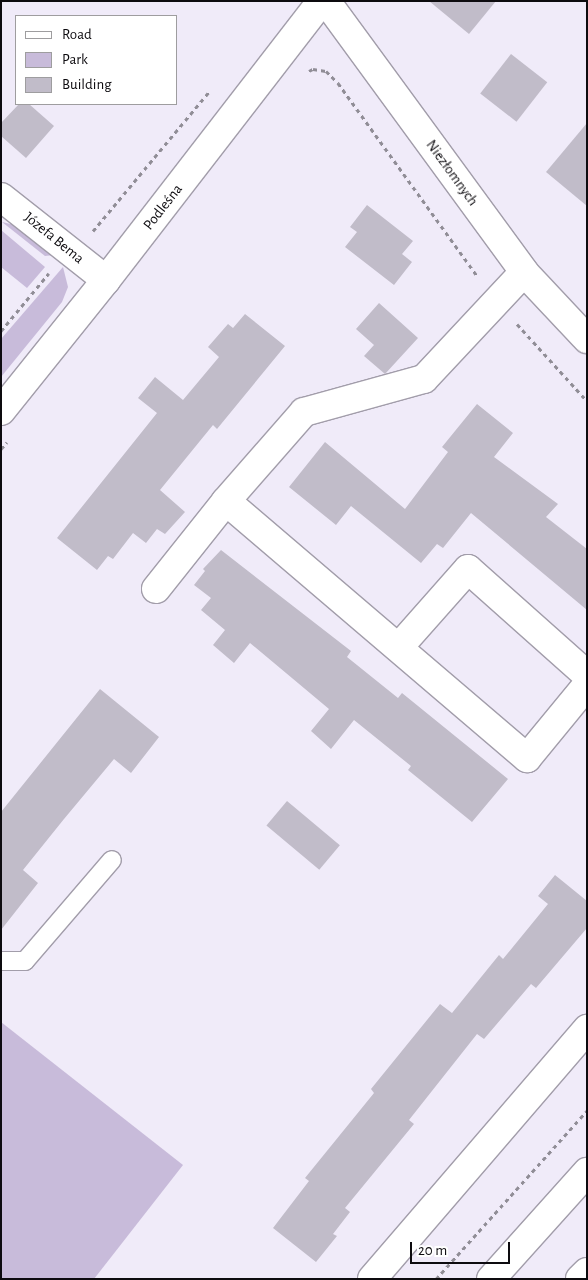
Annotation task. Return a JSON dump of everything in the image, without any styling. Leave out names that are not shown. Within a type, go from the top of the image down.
[{"type":"street","name":"Niezłomnych","points":[[324,1],[524,272],[587,339]]},
{"type":"street","name":"Podleśna","points":[[7,422],[106,280],[324,1]]},
{"type":"street","name":"Józefa Bema","points":[[1,197],[106,280]]},
{"type":"street","points":[[156,589],[226,501],[304,412],[424,380],[524,272]]},
{"type":"street","points":[[226,501],[399,646],[527,758],[587,685]]},
{"type":"street","points":[[399,646],[468,569],[587,675]]},
{"type":"street","points":[[372,1279],[587,1029]]},
{"type":"street","points":[[490,1279],[587,1172]]},
{"type":"street","points":[[580,1279],[587,1272]]},
{"type":"lane","points":[[1,961],[25,961],[112,860]]},
{"type":"path","points":[[303,74],[313,69],[326,71],[338,83],[457,250],[497,300],[587,402]]},
{"type":"path","points":[[91,234],[212,89]]},
{"type":"path","points":[[1,331],[53,268]]},
{"type":"path","points":[[1,449],[7,422]]},
{"type":"path","points":[[436,1279],[587,1111]]},
{"type":"green space","points":[[2,222],[19,226],[54,255],[45,256]]},
{"type":"green space","points":[[1,230],[45,267],[27,288],[1,267]]},
{"type":"green space","points":[[63,267],[68,287],[62,302],[1,377],[1,339]]},
{"type":"green space","points":[[1,1022],[183,1165],[94,1279],[1,1279]]},
{"type":"building","points":[[429,1],[496,1],[469,34]]},
{"type":"building","points":[[511,54],[547,82],[516,122],[480,93]]},
{"type":"building","points":[[18,105],[30,105],[54,126],[26,158],[1,136],[1,123]]},
{"type":"building","points":[[587,123],[587,206],[546,172]]},
{"type":"building","points":[[367,205],[413,241],[402,254],[412,262],[394,285],[345,247],[357,232],[350,227]]},
{"type":"building","points":[[379,303],[418,338],[385,374],[364,356],[374,345],[356,329]]},
{"type":"building","points":[[245,314],[285,346],[217,429],[213,425],[160,490],[185,512],[165,534],[157,529],[146,543],[133,533],[113,559],[108,556],[97,570],[57,538],[157,413],[138,398],[155,377],[183,400],[219,357],[208,347],[228,324],[233,328]]},
{"type":"building","points":[[477,404],[513,433],[494,457],[558,504],[546,517],[587,549],[587,610],[471,513],[443,548],[437,544],[421,563],[351,506],[336,525],[289,487],[325,442],[405,509],[448,452],[442,447]]},
{"type":"building","points":[[221,550],[351,651],[347,657],[398,698],[402,693],[508,779],[472,822],[408,770],[411,766],[354,720],[331,749],[311,731],[329,709],[250,643],[234,663],[213,645],[225,630],[201,610],[211,598],[194,585],[205,571],[203,569]]},
{"type":"building","points":[[100,689],[159,737],[131,773],[114,759],[64,819],[23,870],[38,883],[1,930],[1,812]]},
{"type":"building","points":[[287,801],[340,845],[319,870],[266,826]]},
{"type":"building","points":[[555,875],[587,901],[587,928],[536,988],[531,984],[484,1039],[477,1034],[409,1120],[414,1124],[345,1208],[350,1212],[333,1234],[337,1236],[316,1262],[273,1228],[309,1181],[305,1178],[374,1093],[371,1089],[440,1004],[452,1013],[499,955],[503,959],[548,904],[538,896]]}]
